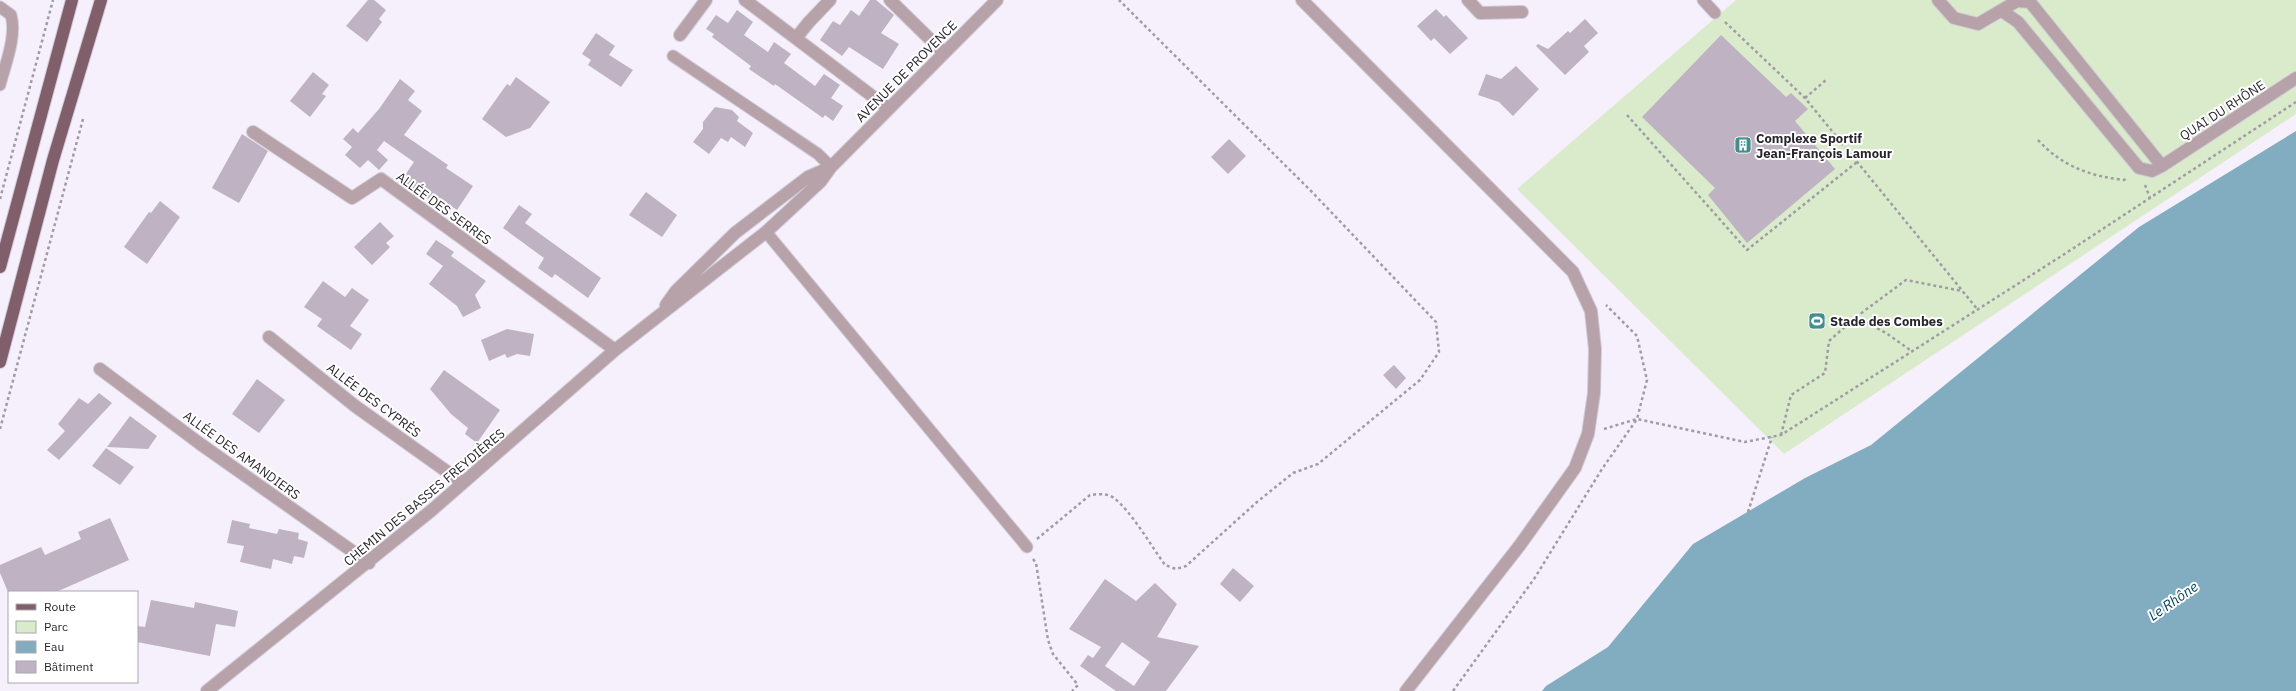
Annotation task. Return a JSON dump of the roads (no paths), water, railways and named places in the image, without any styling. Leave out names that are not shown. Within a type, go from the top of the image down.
[{"type":"main road","points":[[0,267],[72,0]]},
{"type":"main road","points":[[0,362],[53,160],[101,0]]},
{"type":"street","points":[[680,35],[706,0]]},
{"type":"street","points":[[745,0],[888,108]]},
{"type":"street","points":[[796,38],[830,0]]},
{"type":"street","points":[[890,0],[943,52]]},
{"type":"street","name":"AVENUE DE PROVENCE","points":[[834,164],[943,52],[997,0]]},
{"type":"street","points":[[1302,0],[1573,272],[1591,311],[1595,349],[1594,393],[1588,434],[1575,468],[1554,499],[1406,691]]},
{"type":"street","points":[[1468,0],[1480,13],[1522,12]]},
{"type":"street","points":[[1938,0],[1954,18],[1978,24],[2017,1],[2030,2],[2162,166],[2152,171],[2138,168],[2018,22],[2002,11]]},
{"type":"street","name":"QUAI DU RHÔNE","points":[[2162,166],[2296,78]]},
{"type":"street","name":"ALLÉE DES SERRES","points":[[253,132],[352,198],[381,179],[615,350]]},
{"type":"street","name":"CHEMIN DES BASSES FREYDIÈRES","points":[[207,691],[369,563],[615,350],[766,232],[821,181],[834,164]]},
{"type":"street","name":"CHEMIN DES BASSES FREYDIÈRES","points":[[655,319],[676,291],[735,233],[808,177],[834,164]]},
{"type":"street","name":"ALLÉE DES CYPRÈS","points":[[269,337],[355,406],[463,483]]},
{"type":"street","name":"ALLÉE DES AMANDIERS","points":[[100,369],[199,443],[369,563]]},
{"type":"lane","points":[[1703,0],[1715,13]]},
{"type":"lane","points":[[0,7],[11,15],[13,21],[10,47],[0,85]]},
{"type":"lane","points":[[673,56],[834,164]]},
{"type":"lane","points":[[766,232],[1027,547]]},
{"type":"water","name":"Le Rhône","points":[[2296,131],[2296,691],[1542,691],[1546,686],[1608,647],[1693,544],[1805,478],[1871,445],[2139,227]]},
{"type":"place","name":"Complexe Sportif Jean-François Lamour","points":[[1743,145]]},
{"type":"place","name":"Stade des Combes","points":[[1817,321]]}]
